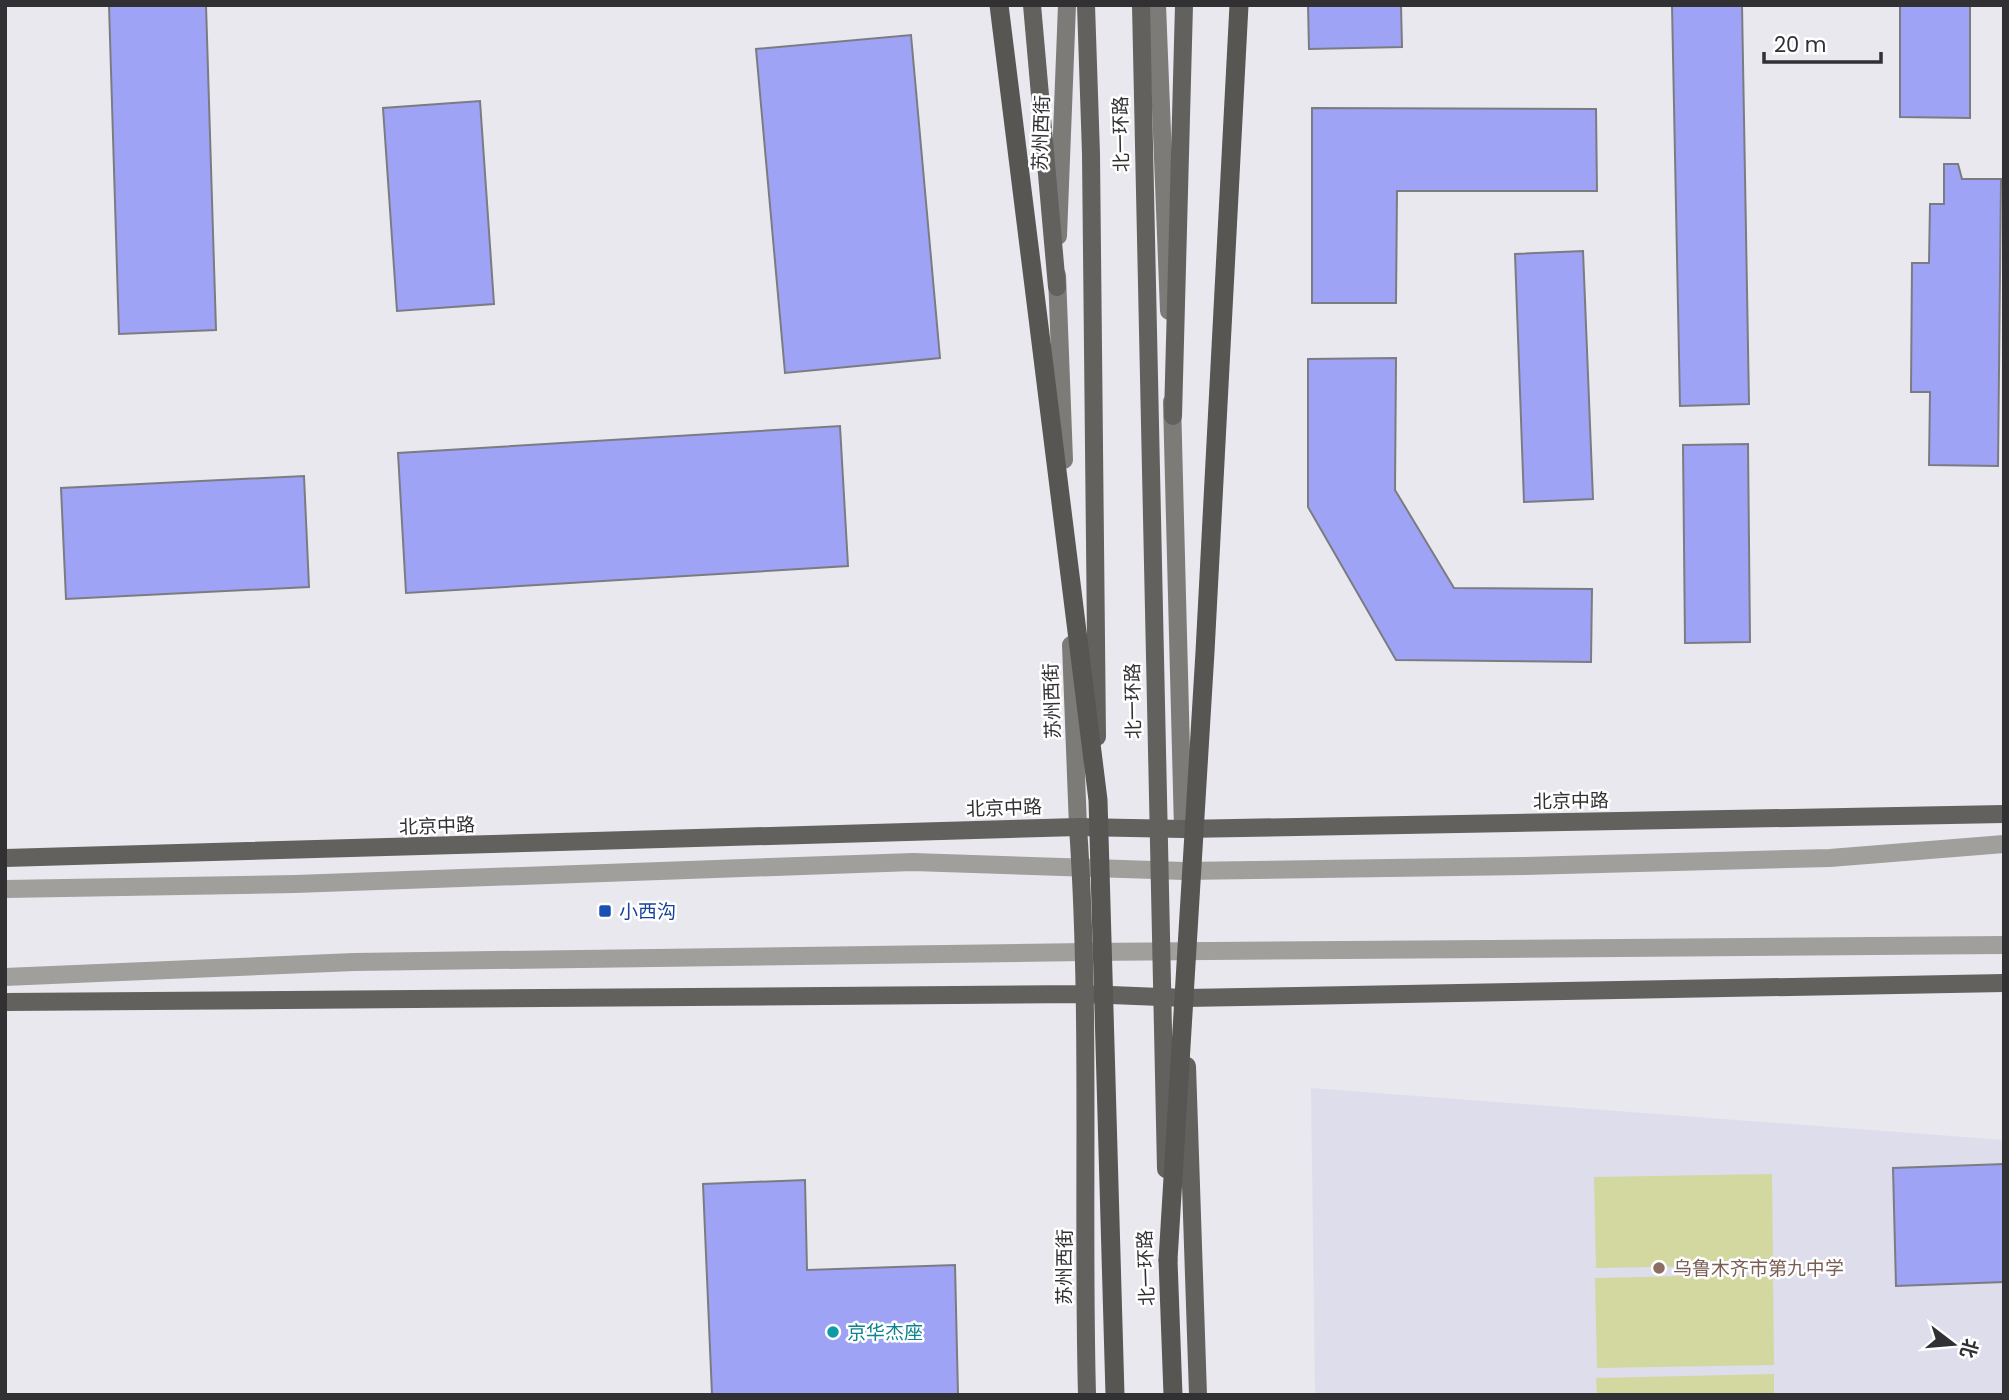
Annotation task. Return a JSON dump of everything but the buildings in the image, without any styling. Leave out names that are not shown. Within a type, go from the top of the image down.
[{"type":"highway","points":[[999,5],[1098,800]]},
{"type":"highway","points":[[1168,1260],[1207,625],[1239,5]]},
{"type":"highway","name":"北一环路","points":[[1098,800],[1115,1395]]},
{"type":"highway","name":"北一环路","points":[[1168,1260],[1172,1395]]},
{"type":"main road","name":"苏州西街","points":[[1067,5],[1057,287],[1085,952],[1084,1290],[1087,1395]]},
{"type":"main road","name":"北一环路","points":[[1086,5],[1091,154],[1098,800]]},
{"type":"main road","name":"北一环路","points":[[1141,5],[1168,1260]]},
{"type":"main road","points":[[1157,5],[1172,416],[1185,998],[1198,1395]]},
{"type":"main road","points":[[1172,416],[1184,5]]},
{"type":"main road","points":[[1032,6],[1057,287]]},
{"type":"main road","name":"北京中路","points":[[5,858],[1078,827],[1183,829],[2004,814]]},
{"type":"main road","points":[[5,1002],[1086,993],[1185,998],[2004,984]]},
{"type":"lane","points":[[5,889],[295,884],[913,862],[1184,871],[1830,858],[2004,844]]},
{"type":"lane","points":[[5,977],[354,962],[1085,952],[2004,945]]},
{"type":"shaded area","name":"乌鲁木齐市第九中学","points":[[1311,1088],[2004,1140],[2004,1395],[1315,1395]]},
{"type":"green space","points":[[1772,1174],[1773,1265],[1596,1268],[1594,1177]]},
{"type":"green space","points":[[1773,1274],[1774,1365],[1597,1368],[1595,1278]]},
{"type":"green space","points":[[1774,1374],[1774,1395],[1597,1395],[1596,1378]]},
{"type":"place","name":"小西沟","points":[[605,911]]},
{"type":"place","name":"乌鲁木齐市第九中学","points":[[1659,1268]]},
{"type":"place","name":"京华杰座","points":[[833,1332]]}]
